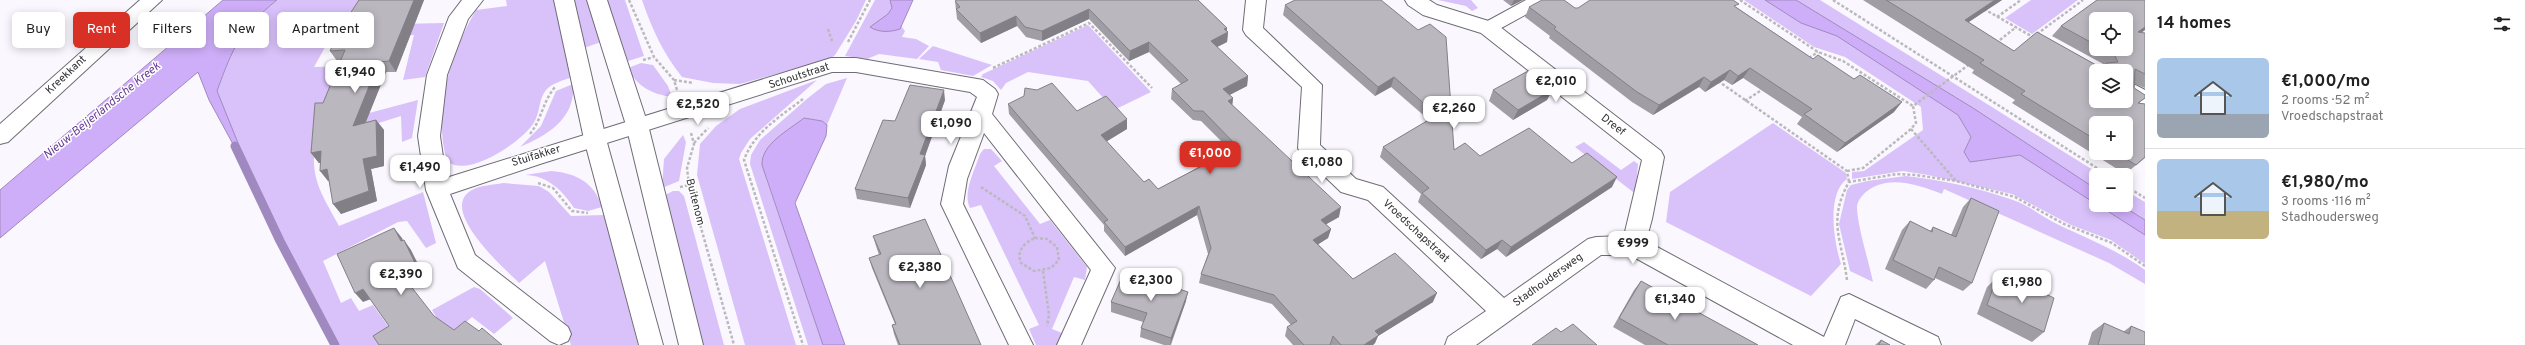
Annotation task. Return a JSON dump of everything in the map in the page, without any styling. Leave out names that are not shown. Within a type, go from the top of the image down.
[{"type":"street","name":"Kreekkant","points":[[0,136],[152,0]]},
{"type":"street","points":[[473,0],[459,17],[437,75],[429,136],[437,190],[466,261],[558,334]]},
{"type":"street","points":[[564,0],[595,138],[650,345]]},
{"type":"street","points":[[597,0],[637,125],[691,345]]},
{"type":"street","name":"Vroedschapstraat","points":[[1256,0],[1252,30],[1312,85],[1310,148],[1348,186],[1375,193],[1503,312]]},
{"type":"street","name":"Dreef","points":[[1415,0],[1430,10],[1488,28],[1653,157],[1641,218],[1633,245]]},
{"type":"street","name":"Schoutstraat","points":[[637,125],[685,113],[831,65],[856,65],[967,83],[983,88],[988,94],[952,192],[952,204],[1021,345]]},
{"type":"street","points":[[2133,92],[2145,100]]},
{"type":"street","points":[[981,115],[1103,268],[1069,345]]},
{"type":"street","name":"Stuifakker","points":[[437,190],[489,170],[637,125]]},
{"type":"street","points":[[1633,245],[1815,345]]},
{"type":"street","name":"Stadhoudersweg","points":[[1457,345],[1596,246],[1633,245]]},
{"type":"street","points":[[1833,345],[1849,304],[1929,345]]},
{"type":"lane","points":[[1488,28],[1539,0]]},
{"type":"path","name":"Buitenom","points":[[629,0],[654,57],[674,80],[685,113],[694,144],[687,168],[689,185],[734,345]]},
{"type":"path","points":[[831,65],[855,32],[870,0]]},
{"type":"path","points":[[1714,78],[1847,171],[1863,168],[1916,123],[1913,106],[1843,61],[1818,52],[1740,0]]},
{"type":"path","points":[[1833,0],[2097,168]]},
{"type":"path","points":[[1996,17],[2021,0]]},
{"type":"path","points":[[1980,7],[2032,38],[2083,0]]},
{"type":"path","points":[[967,83],[977,75],[1089,23],[1152,88]]},
{"type":"path","points":[[1991,48],[2015,28]]},
{"type":"path","points":[[828,29],[832,42],[846,44]]},
{"type":"path","points":[[1806,60],[1818,52]]},
{"type":"path","points":[[1913,106],[1973,62]]},
{"type":"path","points":[[1745,101],[1769,84]]},
{"type":"path","points":[[803,345],[775,262],[744,160],[745,152],[761,134],[806,97]]},
{"type":"path","points":[[1911,128],[1956,181]]},
{"type":"path","points":[[1847,171],[1849,182],[1840,195],[1836,220],[1840,248],[1847,270],[1849,304]]},
{"type":"path","points":[[1849,182],[1897,174],[1956,181],[2015,197],[2064,224],[2112,243],[2145,266]]},
{"type":"path","points":[[957,177],[974,183],[1025,216],[1035,238]]},
{"type":"path","points":[[2133,190],[2145,198]]},
{"type":"path","points":[[1035,238],[1047,239],[1059,250],[1059,260],[1051,268],[1043,271],[1029,269],[1019,258],[1022,246],[1035,238]]},
{"type":"path","points":[[1043,271],[1049,315],[1045,331]]},
{"type":"shaded area","points":[[278,0],[362,0],[358,12],[277,12],[277,48],[325,48],[314,67],[347,66],[324,125],[418,100],[412,138],[402,142],[401,116],[315,143],[314,167],[316,177],[323,195],[339,226],[423,192],[436,243],[426,248],[407,221],[398,222],[323,261],[341,303],[351,298],[359,311],[373,305],[395,336],[381,345],[335,345],[280,241],[240,157],[238,143],[217,91],[234,48],[269,48],[269,12],[262,12]]},
{"type":"shaded area","points":[[506,0],[555,0],[570,78],[548,88],[541,100],[536,120],[517,140],[493,156],[480,162],[467,165],[456,165],[447,161],[443,142],[442,122],[446,83],[452,63],[476,10],[507,6]]},
{"type":"shaded area","points":[[573,0],[588,0],[601,42],[584,48]]},
{"type":"shaded area","points":[[607,0],[625,0],[644,56],[628,61]]},
{"type":"shaded area","points":[[642,0],[866,0],[856,21],[835,55],[830,59],[740,84],[713,83],[682,77],[669,59],[659,40]]},
{"type":"shaded area","points":[[875,0],[890,0],[892,7],[888,14],[871,27],[900,29],[901,26],[905,31],[902,37],[916,39],[929,46],[917,59],[879,54],[867,59],[845,56]]},
{"type":"shaded area","points":[[1438,0],[1471,0],[1478,8],[1472,11],[1466,6]]},
{"type":"shaded area","points":[[1744,0],[1765,0],[1801,23],[1837,36],[1958,115],[1971,137],[1964,152],[1970,162],[2020,155],[2089,199],[2089,212],[2109,212],[2145,235],[2145,264],[2111,240],[2071,225],[2012,194],[1928,175],[1903,171],[1852,179],[1852,172],[1864,171],[1923,130],[1921,107],[1845,57],[1814,47]]},
{"type":"shaded area","points":[[1796,0],[1820,0],[2090,168],[2089,184],[1973,108]]},
{"type":"shaded area","points":[[2031,0],[2078,0],[2032,34],[2005,18]]},
{"type":"shaded area","points":[[444,23],[425,77],[403,80],[414,35],[374,37],[374,25]]},
{"type":"shaded area","points":[[1088,25],[1151,92],[1114,110],[1088,81],[1028,72],[1006,83],[1001,90],[993,81],[981,77],[983,74]]},
{"type":"shaded area","points":[[933,46],[992,65],[973,76],[941,70],[938,62],[919,59]]},
{"type":"shaded area","points":[[641,63],[653,65],[668,86],[672,97],[652,92],[636,80],[628,68]]},
{"type":"shaded area","points":[[847,78],[827,125],[822,121],[804,118],[766,150],[766,178],[823,345],[808,345],[750,164],[751,155],[760,140],[808,98],[826,84]]},
{"type":"shaded area","points":[[817,80],[750,139],[739,159],[796,345],[745,345],[697,175],[700,144],[716,126],[740,109]]},
{"type":"shaded area","points":[[573,84],[573,96],[565,116],[550,131],[520,147],[541,126],[556,91]]},
{"type":"shaded area","points":[[1773,123],[1846,173],[1847,179],[1840,186],[1834,207],[1834,231],[1841,264],[1811,296],[1666,222],[1670,192]]},
{"type":"shaded area","points":[[683,135],[686,142],[679,181],[662,188],[664,159]]},
{"type":"shaded area","points":[[1584,142],[1621,170],[1634,161],[1638,164],[1636,190],[1633,192],[1575,147]]},
{"type":"shaded area","points":[[984,149],[991,149],[1002,161],[994,166],[1040,224],[1050,220],[1087,267],[1085,280],[1074,277],[1052,329],[1062,333],[1057,345],[1036,345],[1029,329],[1039,325],[981,205],[970,208],[967,195],[968,189],[980,154]]},
{"type":"shaded area","points":[[551,171],[568,174],[583,180],[599,198],[602,207],[588,211],[574,208],[554,185],[540,178],[525,175]]},
{"type":"shaded area","points":[[1906,176],[1960,185],[2019,202],[2053,222],[2135,263],[2145,270],[2145,284],[2109,263],[1944,189],[1942,194],[1923,187],[1893,182],[1884,183],[1866,192],[1857,205],[1859,224],[1873,282],[1850,271],[1839,224],[1847,190],[1851,185],[1867,181]]},
{"type":"shaded area","points":[[503,183],[539,186],[549,192],[571,216],[604,215],[638,345],[571,345],[545,261],[519,283],[488,252],[468,224],[462,210],[463,199],[476,188]]},
{"type":"shaded area","points":[[673,191],[679,191],[684,196],[724,345],[703,345],[665,195]]},
{"type":"shaded area","points":[[2133,195],[2145,202],[2145,220],[2132,212]]},
{"type":"shaded area","points":[[474,287],[480,289],[513,318],[494,334],[472,317],[440,345],[406,345],[439,322],[432,310]]},
{"type":"water","name":"Nieuw-Beijerlandsche Kreek","points":[[223,0],[277,0],[263,12],[214,12],[214,48],[235,48],[217,91],[238,143],[240,157],[209,100],[198,72],[0,238],[0,190],[167,48],[206,48],[206,14]]},
{"type":"water","points":[[890,0],[913,0],[900,29],[885,31],[870,27],[888,14],[892,8]]},
{"type":"water","points":[[1765,0],[1796,0],[1973,108],[2089,184],[2089,199],[2020,155],[1970,162],[1964,152],[1971,137],[1958,115],[1837,36],[1801,23]]},
{"type":"water","points":[[804,118],[822,121],[827,125],[826,136],[795,203],[845,345],[823,345],[762,165],[766,150],[771,144]]},
{"type":"water","points":[[2109,212],[2132,212],[2145,220],[2145,235]]},
{"type":"building","points":[[359,0],[414,0],[389,61],[379,62],[353,126],[376,120],[377,156],[363,159],[369,191],[333,204],[327,169],[320,171],[321,151],[311,153],[315,103],[323,103],[345,50],[330,51],[331,48],[374,48],[374,12],[351,12]]},
{"type":"building","points":[[1198,0],[1227,28],[1224,29],[1228,32],[1211,41],[1248,76],[1223,89],[1233,98],[1228,101],[1341,207],[1321,220],[1331,229],[1313,240],[1353,279],[1395,253],[1437,293],[1375,331],[1379,335],[1364,345],[1341,345],[1333,336],[1330,345],[1304,345],[1287,327],[1297,321],[1274,295],[1201,274],[1211,248],[1199,206],[1125,247],[1104,222],[1108,220],[1008,104],[1024,96],[1025,88],[1037,90],[1052,83],[1077,111],[1106,96],[1127,119],[1101,135],[1144,182],[1149,179],[1158,189],[1238,147],[1203,111],[1194,111],[1172,89],[1188,80],[1149,42],[1130,51],[1089,9],[1042,31],[1025,27],[1016,16],[980,33],[956,9],[960,7],[955,1]]},
{"type":"building","points":[[1295,0],[1381,0],[1418,30],[1430,24],[1446,37],[1454,150],[1465,143],[1480,156],[1529,128],[1572,163],[1587,153],[1617,177],[1511,247],[1502,240],[1486,250],[1422,193],[1429,188],[1383,147],[1437,115],[1394,77],[1378,87],[1285,5]]},
{"type":"building","points":[[1542,0],[1564,0],[1575,8],[1578,8],[1590,0],[1733,0],[1739,4],[1734,6],[1813,59],[1818,55],[1854,79],[1860,75],[1902,102],[1845,143],[1804,114],[1812,109],[1750,68],[1738,76],[1730,70],[1711,82],[1704,77],[1659,105],[1637,92],[1554,29],[1556,27],[1529,7]]},
{"type":"building","points":[[1886,0],[1995,0],[1965,20],[2014,51],[2037,32],[2094,64],[2089,64],[2089,108],[2133,108],[2133,64],[2107,64],[2118,62],[2115,56],[2133,56],[2133,12],[2089,12],[2089,41],[2061,26],[2097,0],[2145,0],[2145,27],[2138,32],[2145,33],[2145,74],[2135,69],[2134,88],[2145,95],[2145,98],[2138,103],[2145,104],[2145,157],[2136,165],[2128,160],[2133,160],[2133,116],[2089,116],[2089,136],[2021,94],[2025,91],[1980,63],[1984,60]]},
{"type":"building","points":[[1528,71],[1552,90],[1518,110],[1493,90]]},
{"type":"building","points":[[910,85],[944,90],[920,154],[925,155],[908,198],[855,189],[883,120],[895,121]]},
{"type":"building","points":[[1971,198],[1999,211],[1972,283],[1939,267],[1934,280],[1893,260],[1910,221],[1932,232],[1933,227],[1956,237]]},
{"type":"building","points":[[925,219],[981,345],[900,345],[892,325],[896,324],[869,258],[881,254],[873,236]]},
{"type":"building","points":[[394,228],[401,241],[404,240],[415,263],[399,271],[434,316],[454,330],[465,321],[479,331],[482,328],[502,345],[379,345],[373,336],[389,326],[363,289],[355,293],[337,254]]},
{"type":"building","points":[[1125,270],[1188,292],[1171,338],[1141,328],[1147,313],[1111,302]]},
{"type":"building","points":[[1997,277],[2028,292],[2029,286],[2054,298],[2044,332],[1987,305]]},
{"type":"building","points":[[1641,281],[1758,345],[1668,345],[1619,318]]},
{"type":"building","points":[[2104,323],[2129,334],[2131,326],[2145,332],[2145,345],[2098,345]]},
{"type":"building","points":[[1573,324],[1597,345],[1532,345],[1556,328],[1561,332]]},
{"type":"building","points":[[1881,340],[1890,345],[1879,345]]},
{"type":"waterway","points":[[235,146],[280,241],[335,345]]}]
